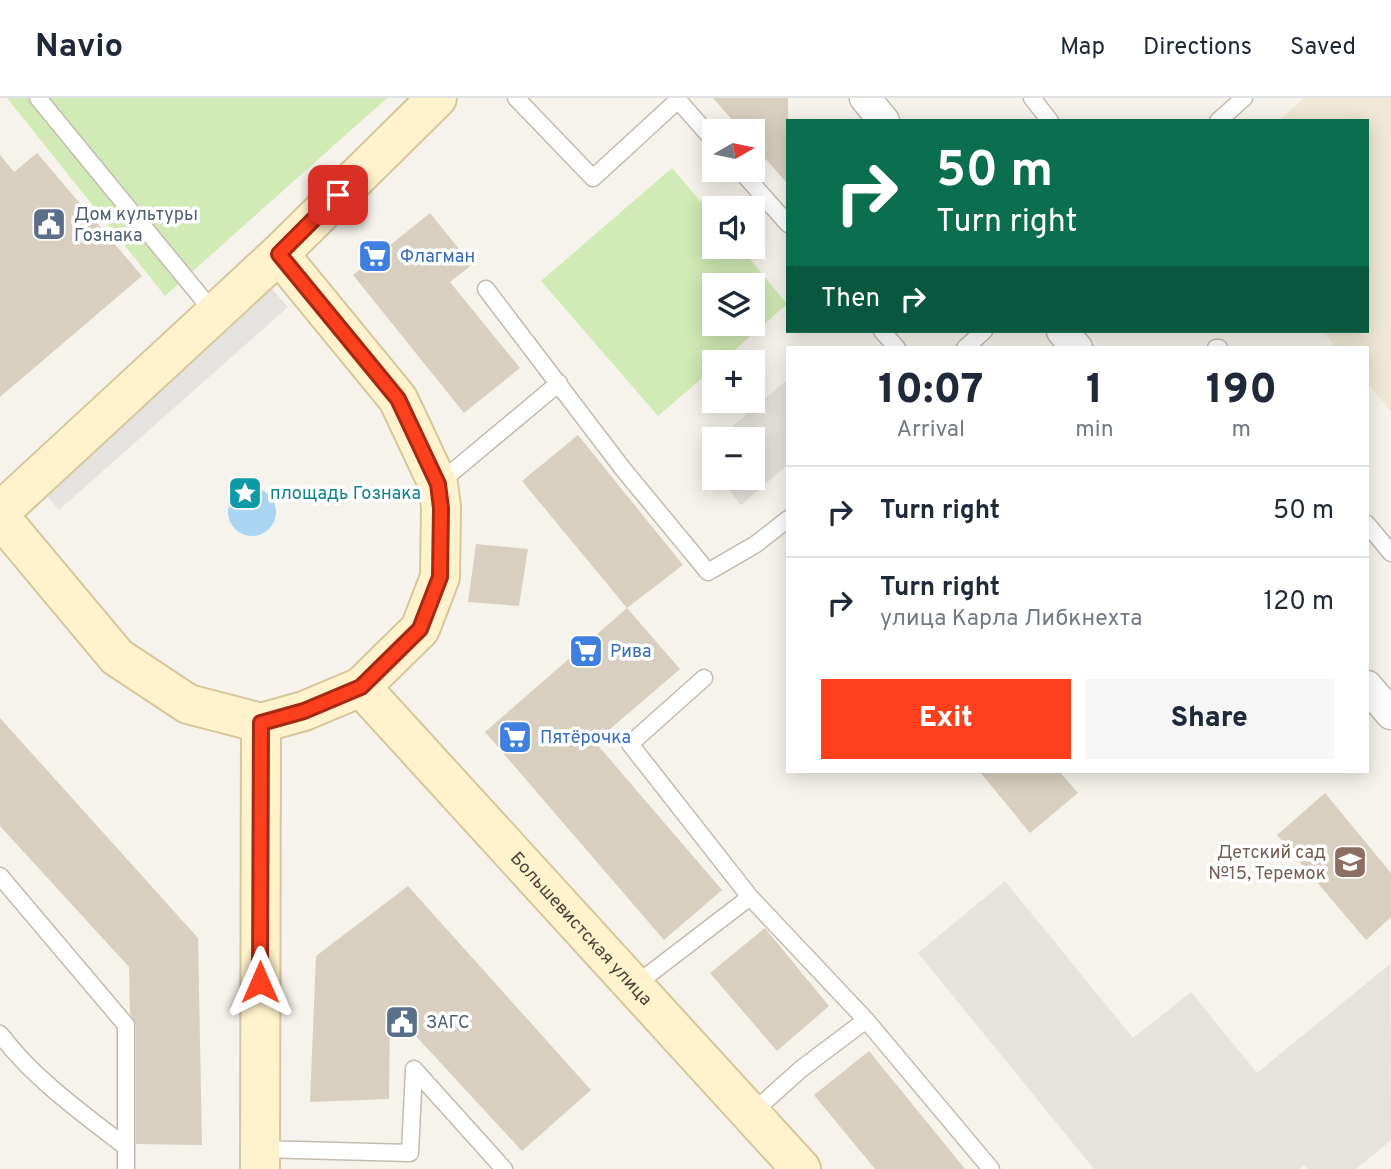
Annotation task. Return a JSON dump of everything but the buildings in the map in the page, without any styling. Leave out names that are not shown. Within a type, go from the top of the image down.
[{"type":"street","points":[[279,254],[398,399],[438,484],[441,508],[440,577],[420,629],[361,687],[304,711],[261,723],[188,704],[117,657],[0,515],[279,254],[437,98]]},
{"type":"street","points":[[865,98],[882,119]]},
{"type":"street","name":"Большевистская улица","points":[[361,687],[801,1169]]},
{"type":"street","points":[[1369,688],[1391,714]]},
{"type":"street","points":[[260,1159],[261,723]]},
{"type":"lane","points":[[38,98],[215,314]]},
{"type":"lane","points":[[516,98],[593,178],[678,100],[702,127]]},
{"type":"lane","points":[[1032,98],[1048,119]]},
{"type":"lane","points":[[1220,119],[1244,98]]},
{"type":"lane","points":[[751,182],[786,222]]},
{"type":"lane","points":[[486,289],[623,469],[708,572],[756,544],[786,521]]},
{"type":"lane","points":[[967,346],[982,333]]},
{"type":"lane","points":[[438,484],[559,383]]},
{"type":"lane","points":[[1369,526],[1391,553]]},
{"type":"lane","points":[[704,678],[630,744],[750,897],[866,1020],[991,1169]]},
{"type":"lane","points":[[0,876],[126,1025],[126,1169]]},
{"type":"lane","points":[[634,986],[750,897]]},
{"type":"lane","points":[[751,1114],[802,1069],[866,1020]]},
{"type":"lane","points":[[0,1034],[68,1103],[126,1147]]},
{"type":"lane","points":[[260,1159],[410,1161],[414,1069],[504,1169]]},
{"type":"shaded area","points":[[1304,98],[1391,98],[1391,411],[1369,385],[1369,346],[1335,346],[1324,333],[1369,333],[1369,119],[1280,119]]},
{"type":"shaded area","points":[[271,288],[288,307],[59,510],[42,490]]},
{"type":"shaded area","points":[[786,381],[786,466],[765,484],[765,427],[731,427],[748,413],[765,413],[765,399]]},
{"type":"shaded area","points":[[729,490],[758,490],[741,505]]},
{"type":"shaded area","points":[[1005,881],[1133,1038],[1191,992],[1257,1073],[1390,964],[1391,1140],[1356,1169],[1308,1169],[1304,1165],[1299,1169],[1094,1169],[918,953]]},
{"type":"green space","points":[[7,98],[387,98],[165,296]]},
{"type":"green space","points":[[672,168],[702,203],[702,259],[750,259],[761,273],[702,273],[702,336],[751,336],[735,350],[702,350],[702,378],[658,416],[541,281]]},
{"type":"green space","points":[[765,277],[786,303],[765,323]]},
{"type":"water","points":[[252,488],[269,495],[276,512],[269,529],[252,536],[235,529],[228,512],[235,495]]},
{"type":"place","name":"Дом культуры Гознака","points":[[49,224]]},
{"type":"place","name":"Флагман","points":[[375,256]]},
{"type":"place","name":"площадь Гознака","points":[[245,493]]},
{"type":"place","name":"Рива","points":[[586,651]]},
{"type":"place","name":"Пятёрочка","points":[[515,737]]},
{"type":"place","name":"Детский сад №15, Теремок","points":[[1350,862]]},
{"type":"place","name":"ЗАГС","points":[[402,1022]]},
{"type":"route","points":[[260,982],[261,723],[304,711],[361,687],[420,629],[440,577],[441,508],[438,484],[398,399],[279,254],[338,195]]}]
